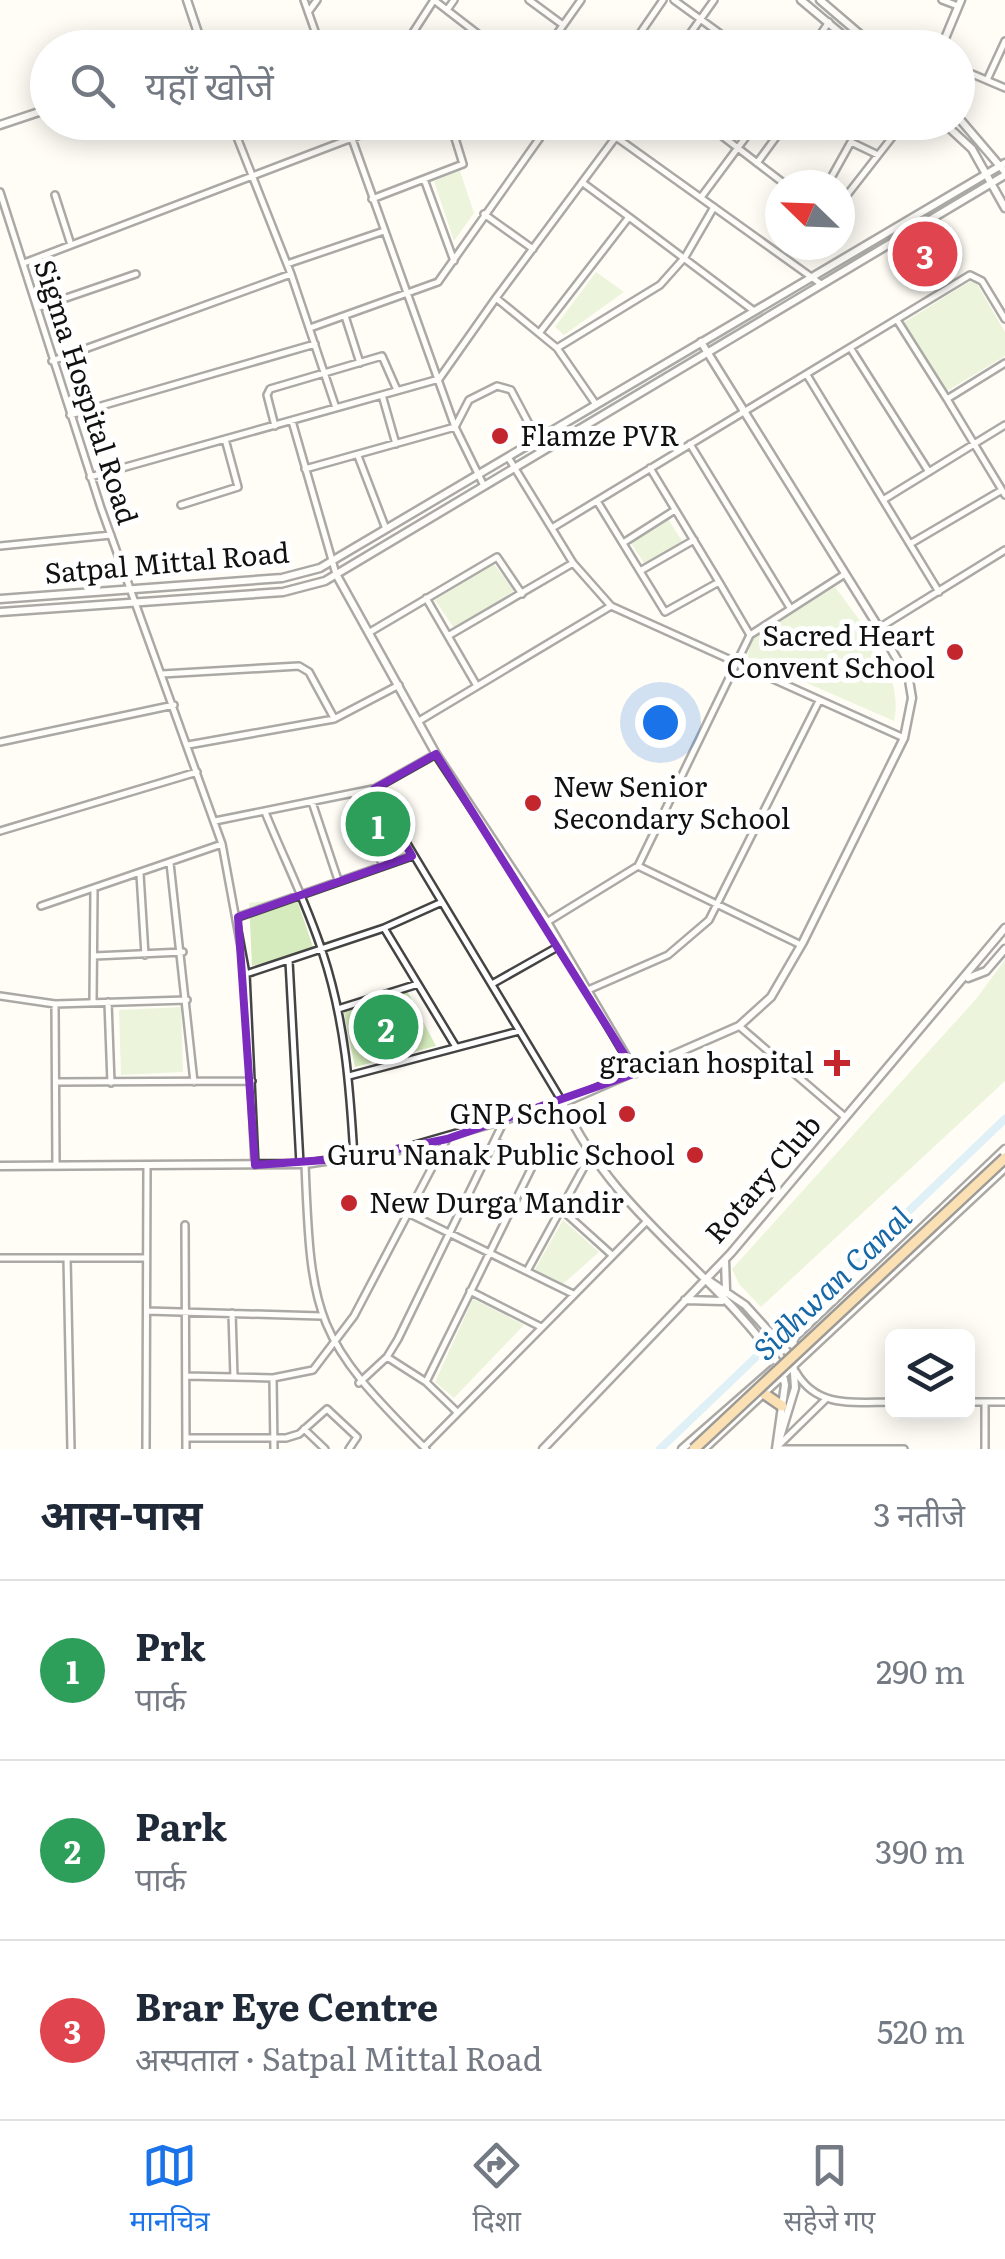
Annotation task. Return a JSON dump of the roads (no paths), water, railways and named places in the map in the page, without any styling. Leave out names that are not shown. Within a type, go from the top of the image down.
[{"type":"highway","points":[[694,1449],[1005,1158]]},
{"type":"highway","points":[[763,1394],[782,1406]]},
{"type":"street","points":[[187,0],[197,30]]},
{"type":"street","points":[[304,0],[315,30]]},
{"type":"street","points":[[309,11],[317,0]]},
{"type":"street","points":[[415,30],[434,0],[473,30]]},
{"type":"street","points":[[447,10],[454,0]]},
{"type":"street","points":[[529,0],[562,25]]},
{"type":"street","points":[[559,30],[581,0]]},
{"type":"street","points":[[643,30],[664,0]]},
{"type":"street","points":[[674,0],[717,30]]},
{"type":"street","points":[[693,30],[714,0]]},
{"type":"street","points":[[801,0],[838,30]]},
{"type":"street","points":[[820,0],[855,30]]},
{"type":"street","points":[[942,0],[960,3],[949,30]]},
{"type":"street","points":[[823,30],[829,22]]},
{"type":"street","points":[[987,80],[1005,40]]},
{"type":"street","points":[[975,75],[1005,88]]},
{"type":"street","points":[[0,125],[30,116]]},
{"type":"street","points":[[975,136],[1004,169]]},
{"type":"street","points":[[238,140],[291,274],[336,408]]},
{"type":"street","points":[[24,263],[345,140]]},
{"type":"street","points":[[352,140],[455,427],[484,486]]},
{"type":"street","points":[[371,200],[463,164],[456,140]]},
{"type":"street","points":[[310,328],[438,282],[537,140]]},
{"type":"street","points":[[90,477],[439,380],[614,140]]},
{"type":"street","points":[[620,140],[821,284]]},
{"type":"street","points":[[727,140],[766,170]]},
{"type":"street","points":[[702,196],[744,140]]},
{"type":"street","points":[[757,163],[774,140]]},
{"type":"street","points":[[855,184],[889,140]]},
{"type":"street","points":[[963,140],[972,148],[1005,208]]},
{"type":"street","points":[[835,170],[851,142],[878,154]]},
{"type":"street","name":"Satpal Mittal Road","points":[[0,599],[131,593],[282,578],[332,562],[983,174],[1004,169]]},
{"type":"street","name":"Satpal Mittal Road","points":[[0,612],[283,592],[336,574],[989,184],[1004,169]]},
{"type":"street","points":[[424,179],[454,262]]},
{"type":"street","points":[[583,183],[754,311]]},
{"type":"street","name":"Sigma Hospital Road","points":[[0,192],[90,477],[222,844],[246,974],[255,1165]]},
{"type":"street","points":[[55,195],[71,245]]},
{"type":"street","points":[[557,348],[650,293],[685,257],[714,206]]},
{"type":"street","points":[[484,214],[533,249]]},
{"type":"street","points":[[540,332],[629,217]]},
{"type":"street","points":[[287,264],[384,231]]},
{"type":"street","points":[[37,308],[136,274]]},
{"type":"street","points":[[52,360],[291,274]]},
{"type":"street","points":[[552,528],[975,275],[1005,319]]},
{"type":"street","points":[[496,298],[557,348],[595,403]]},
{"type":"street","points":[[344,316],[360,363]]},
{"type":"street","points":[[897,320],[1004,493],[910,544]]},
{"type":"street","points":[[0,1166],[303,1164],[447,1139],[563,1103],[636,1072],[740,1026],[770,997],[801,946],[904,738],[913,712],[909,680],[701,342]]},
{"type":"street","points":[[70,415],[315,344]]},
{"type":"street","points":[[851,349],[929,472]]},
{"type":"street","points":[[275,426],[267,391],[360,363],[384,357],[397,390]]},
{"type":"street","points":[[946,399],[1005,363]]},
{"type":"street","points":[[807,375],[939,592]]},
{"type":"street","points":[[305,468],[455,427],[469,400],[504,386],[511,390],[536,438]]},
{"type":"street","points":[[382,395],[396,444]]},
{"type":"street","points":[[292,421],[336,574],[436,754],[547,922],[636,1072]]},
{"type":"street","points":[[883,500],[1005,426]]},
{"type":"street","points":[[181,505],[238,487],[225,439]]},
{"type":"street","points":[[690,444],[788,606]]},
{"type":"street","points":[[358,456],[386,529]]},
{"type":"street","points":[[508,457],[574,563],[612,606],[904,738]]},
{"type":"street","points":[[650,468],[750,635]]},
{"type":"street","points":[[596,501],[665,612],[719,582]]},
{"type":"street","points":[[622,543],[675,510]]},
{"type":"street","points":[[0,546],[111,536]]},
{"type":"street","points":[[640,571],[694,540]]},
{"type":"street","points":[[879,628],[1005,550]]},
{"type":"street","points":[[370,632],[497,557],[522,594]]},
{"type":"street","points":[[448,636],[574,563]]},
{"type":"street","points":[[547,922],[638,866],[750,635],[788,606],[846,574]]},
{"type":"street","points":[[426,598],[477,686]]},
{"type":"street","points":[[419,721],[612,606]]},
{"type":"street","points":[[162,674],[299,666],[310,672],[334,720]]},
{"type":"street","points":[[188,745],[334,720],[399,684]]},
{"type":"street","points":[[588,990],[668,955],[696,934],[718,904],[819,701]]},
{"type":"street","points":[[0,742],[174,705]]},
{"type":"street","points":[[215,821],[354,795],[436,754]]},
{"type":"street","points":[[0,831],[197,772]]},
{"type":"street","points":[[374,788],[563,1103],[590,1156],[777,1362],[784,1374],[776,1449]]},
{"type":"street","points":[[354,795],[383,866]]},
{"type":"street","points":[[312,802],[338,881]]},
{"type":"street","points":[[264,812],[323,952],[338,1009],[350,1076],[354,1158]]},
{"type":"street","points":[[41,906],[222,844]]},
{"type":"street","points":[[238,917],[412,856]]},
{"type":"street","points":[[170,863],[183,952],[194,1082]]},
{"type":"street","points":[[638,866],[801,946]]},
{"type":"street","points":[[140,874],[144,955]]},
{"type":"street","points":[[93,1003],[94,890]]},
{"type":"street","points":[[246,974],[323,952],[442,902]]},
{"type":"street","points":[[384,928],[456,1047]]},
{"type":"street","name":"Rotary Club","points":[[543,1449],[725,1259],[1005,928]]},
{"type":"street","points":[[492,984],[561,945]]},
{"type":"street","points":[[966,978],[979,976],[1005,949]]},
{"type":"street","points":[[94,956],[183,952]]},
{"type":"street","points":[[289,961],[309,1270],[320,1316],[360,1383],[424,1448],[646,1222]]},
{"type":"street","points":[[338,1009],[418,984]]},
{"type":"street","points":[[0,996],[55,1004],[187,1000]]},
{"type":"street","points":[[108,1002],[111,1082]]},
{"type":"street","points":[[55,1004],[56,1166]]},
{"type":"street","points":[[740,1026],[846,1117]]},
{"type":"street","points":[[350,1076],[519,1031]]},
{"type":"street","points":[[56,1082],[252,1081]]},
{"type":"street","points":[[360,1383],[387,1357],[503,1122]]},
{"type":"street","points":[[186,1376],[272,1378],[313,1370],[354,1316],[447,1139]]},
{"type":"street","points":[[426,1382],[534,1164],[496,1142]]},
{"type":"street","points":[[682,1449],[1005,1150]]},
{"type":"street","points":[[527,1271],[590,1156]]},
{"type":"street","points":[[146,1449],[147,1165]]},
{"type":"street","points":[[704,1449],[784,1374],[796,1368],[1005,1168]]},
{"type":"street","points":[[562,1210],[612,1255]]},
{"type":"street","points":[[408,1213],[573,1294]]},
{"type":"street","points":[[185,1225],[186,1449]]},
{"type":"street","points":[[0,1258],[146,1258]]},
{"type":"street","points":[[67,1258],[71,1449]]},
{"type":"street","points":[[725,1259],[726,1290]]},
{"type":"street","points":[[704,1278],[726,1290],[764,1323],[789,1351],[810,1392],[825,1400],[885,1402]]},
{"type":"street","points":[[470,1291],[540,1327]]},
{"type":"street","points":[[683,1300],[723,1301]]},
{"type":"street","points":[[147,1310],[320,1316]]},
{"type":"street","points":[[232,1314],[234,1377]]},
{"type":"street","points":[[387,1357],[426,1382],[457,1412]]},
{"type":"street","points":[[776,1449],[787,1422],[796,1368]]},
{"type":"street","points":[[272,1378],[274,1449]]},
{"type":"street","points":[[776,1449],[825,1400]]},
{"type":"street","points":[[975,1402],[1005,1402]]},
{"type":"street","points":[[985,1449],[986,1402]]},
{"type":"street","points":[[186,1438],[286,1438],[330,1410],[357,1436],[349,1449]]},
{"type":"street","points":[[304,1429],[325,1449]]},
{"type":"street","points":[[211,1440],[211,1449]]},
{"type":"street","points":[[776,1449],[904,1449]]},
{"type":"waterway","name":"Sidhwan Canal","points":[[660,1449],[1005,1119]]},
{"type":"place","name":"Brar Eye Centre","points":[[925,254]]},
{"type":"place","name":"Flamze PVR","points":[[500,436]]},
{"type":"place","name":"Sacred Heart Convent School","points":[[955,652]]},
{"type":"place","name":"New Senior Secondary School","points":[[533,803]]},
{"type":"place","name":"Prk","points":[[378,824]]},
{"type":"place","name":"Park","points":[[386,1027]]},
{"type":"place","name":"gracian hospital","points":[[837,1063]]},
{"type":"place","name":"GNP School","points":[[627,1114]]},
{"type":"place","name":"Guru Nanak Public School","points":[[695,1155]]},
{"type":"place","name":"New Durga Mandir","points":[[349,1203]]}]
